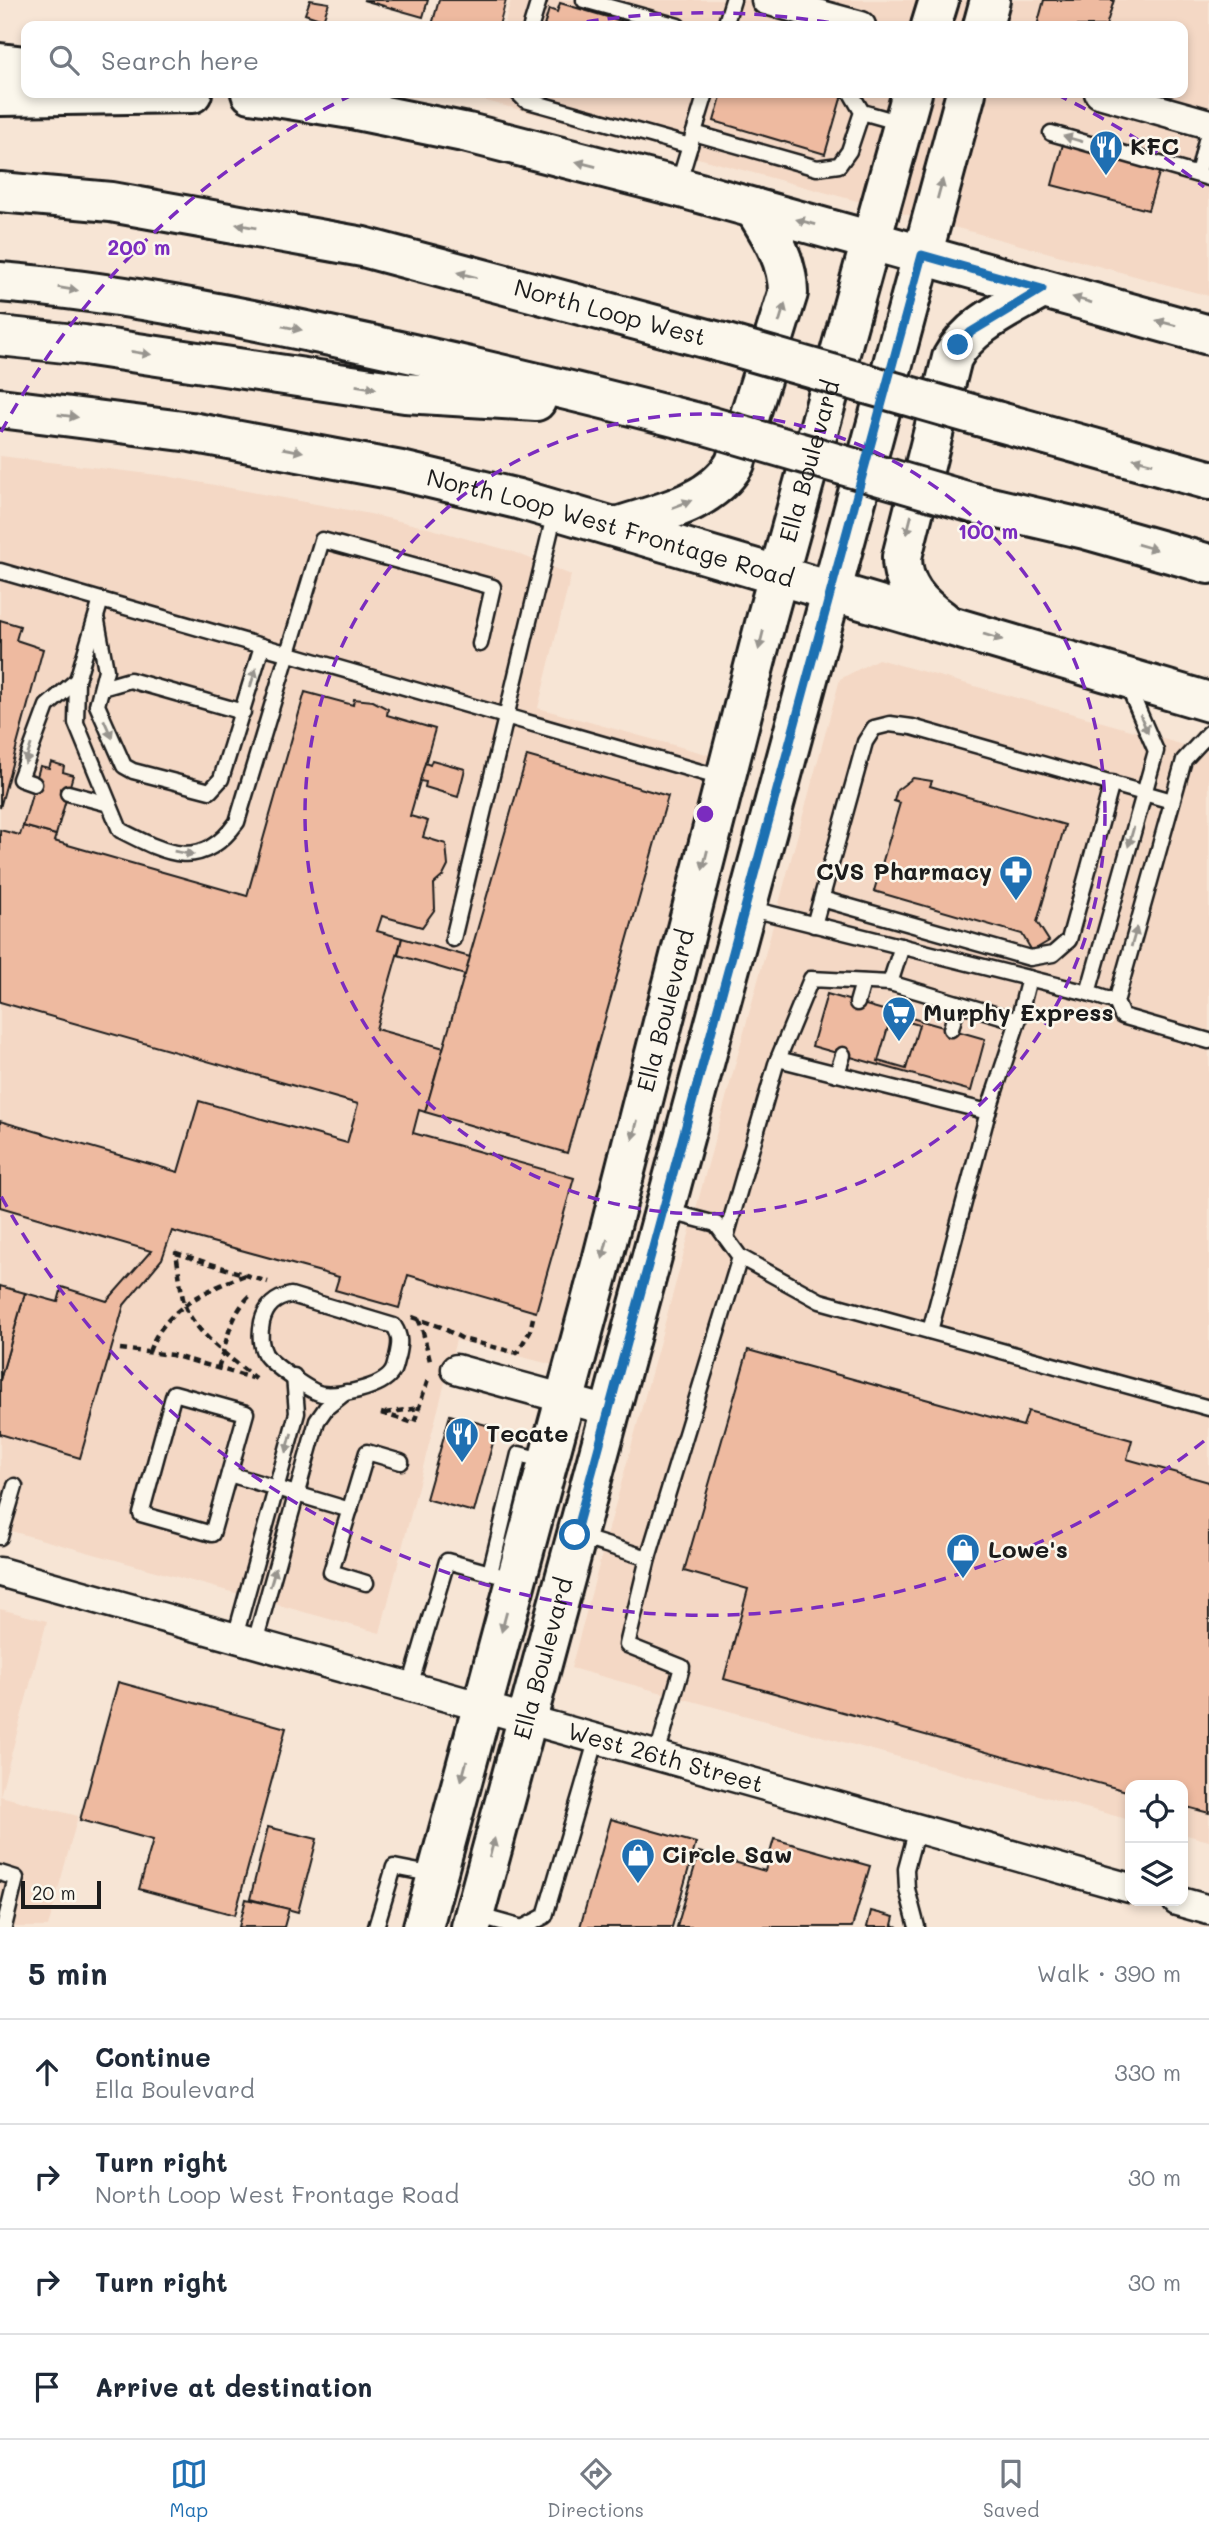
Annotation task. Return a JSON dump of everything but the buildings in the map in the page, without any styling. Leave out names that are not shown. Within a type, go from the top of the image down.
[{"type":"main road","points":[[933,21],[939,0]]},
{"type":"main road","points":[[984,21],[990,0]]},
{"type":"main road","points":[[0,63],[21,65]]},
{"type":"main road","points":[[0,96],[21,96]]},
{"type":"main road","points":[[282,98],[468,133],[678,187],[1209,335]]},
{"type":"main road","name":"Ella Boulevard","points":[[473,1921],[744,907],[833,590],[965,98]]},
{"type":"main road","name":"Ella Boulevard","points":[[423,1927],[481,1705],[503,1576],[517,1522],[548,1461],[778,574],[908,108]]},
{"type":"main road","name":"North Loop West","points":[[0,192],[111,202],[363,247],[723,343],[1209,480]]},
{"type":"main road","points":[[617,527],[702,496],[716,488],[727,477],[735,463],[788,293],[788,278],[776,244],[754,208]]},
{"type":"main road","points":[[0,282],[49,286],[236,316],[424,356],[702,424],[973,503],[1085,529],[1209,564]]},
{"type":"main road","points":[[948,624],[915,598],[905,579],[902,557],[948,371],[958,345],[971,332],[1042,289]]},
{"type":"main road","points":[[0,336],[84,345],[405,393],[637,407]]},
{"type":"main road","name":"North Loop West Frontage Road","points":[[0,408],[191,432],[401,471],[617,527],[1209,702]]},
{"type":"street","points":[[766,0],[844,21]]},
{"type":"street","points":[[1116,98],[1209,126]]},
{"type":"street","points":[[456,1368],[609,1411]]},
{"type":"street","name":"West 26th Street","points":[[0,1572],[1125,1887]]},
{"type":"street","points":[[1188,1904],[1209,1910]]},
{"type":"lane","points":[[533,21],[539,0]]},
{"type":"lane","points":[[584,0],[660,21]]},
{"type":"lane","points":[[727,21],[733,0]]},
{"type":"lane","points":[[523,98],[817,168],[839,165],[849,151],[862,112],[854,98]]},
{"type":"lane","points":[[678,187],[704,98]]},
{"type":"lane","points":[[862,112],[908,108]]},
{"type":"lane","points":[[1051,132],[1203,176],[1209,126]]},
{"type":"lane","points":[[453,939],[555,510]]},
{"type":"lane","points":[[102,600],[78,680],[76,723],[120,830],[146,843],[191,856],[207,851],[224,840],[237,822],[322,540],[493,587],[480,644]]},
{"type":"lane","points":[[0,571],[726,779]]},
{"type":"lane","points":[[96,616],[106,670],[97,705],[124,766],[133,771],[210,790],[221,779],[262,646]]},
{"type":"lane","points":[[1088,993],[1156,751],[1124,677]]},
{"type":"lane","points":[[34,784],[20,779],[47,706],[78,680]]},
{"type":"lane","points":[[102,688],[130,680],[243,712]]},
{"type":"lane","points":[[814,925],[865,742],[874,728],[890,724],[912,727],[1172,800]]},
{"type":"lane","points":[[1209,733],[1184,760],[1116,1002],[1122,1016],[1209,1041]]},
{"type":"lane","points":[[822,898],[1030,958],[1054,954],[1069,940],[1112,783]]},
{"type":"lane","points":[[68,793],[109,804]]},
{"type":"lane","points":[[744,907],[1116,1002]]},
{"type":"lane","points":[[890,983],[902,946]]},
{"type":"lane","points":[[930,1331],[988,1112],[1029,978]]},
{"type":"lane","points":[[726,1237],[778,1059],[811,979],[890,983],[1018,1021]]},
{"type":"lane","points":[[857,1003],[863,982]]},
{"type":"lane","points":[[951,1029],[958,1003]]},
{"type":"lane","points":[[837,1074],[843,1055]]},
{"type":"lane","points":[[778,1059],[988,1112]]},
{"type":"lane","points":[[932,1098],[937,1082]]},
{"type":"lane","points":[[663,1210],[716,1224],[740,1257],[820,1301],[1209,1408]]},
{"type":"lane","points":[[657,1755],[682,1667],[627,1645],[648,1558],[740,1257]]},
{"type":"lane","points":[[291,1295],[394,1326],[399,1334],[400,1344],[393,1371],[387,1377],[361,1389],[346,1392],[321,1394],[310,1389],[266,1356],[261,1341],[262,1322],[268,1306],[278,1298],[291,1295]]},
{"type":"lane","points":[[245,1640],[276,1488],[297,1413],[294,1377]]},
{"type":"lane","points":[[245,1640],[297,1494],[317,1421],[326,1408],[346,1392]]},
{"type":"lane","points":[[174,1393],[246,1413],[229,1474],[212,1534],[141,1514],[174,1393]]},
{"type":"lane","points":[[366,1583],[331,1572],[368,1452],[401,1462]]},
{"type":"lane","points":[[229,1474],[350,1510]]},
{"type":"lane","points":[[0,1537],[15,1486]]},
{"type":"lane","points":[[575,1535],[648,1558]]},
{"type":"lane","points":[[410,1686],[447,1561],[503,1576]]},
{"type":"lane","points":[[473,1921],[522,1927],[545,1916],[597,1738]]},
{"type":"lane","points":[[917,1828],[906,1869],[907,1889],[919,1927]]},
{"type":"lane","points":[[376,1927],[394,1867],[437,1875]]},
{"type":"lane","points":[[0,1873],[16,1878],[4,1927]]},
{"type":"path","points":[[120,1349],[172,1356],[256,1379],[198,1326],[184,1306],[176,1253]]},
{"type":"path","points":[[149,1352],[162,1326],[184,1306],[210,1289],[247,1274]]},
{"type":"path","points":[[218,1368],[230,1327],[244,1301],[266,1281]]},
{"type":"path","points":[[418,1319],[427,1346],[430,1374],[419,1408],[414,1423],[381,1413],[419,1408]]},
{"type":"shaded area","points":[[511,0],[1209,0],[1209,296],[483,100],[1188,98],[1188,21],[505,21]]},
{"type":"shaded area","points":[[0,456],[166,476],[370,514],[511,551],[571,575],[538,708],[717,757],[561,1367],[456,1340],[380,1633],[0,1528]]},
{"type":"shaded area","points":[[878,659],[1209,752],[1209,1841],[1188,1835],[1188,1780],[1125,1780],[1125,1819],[571,1668],[840,679]]},
{"type":"shaded area","points":[[0,1609],[47,1621],[0,1796]]},
{"type":"shaded area","points":[[0,1796],[78,1816],[48,1927],[0,1927]]},
{"type":"place","name":"KFC","points":[[1106,177]]},
{"type":"place","name":"CVS Pharmacy","points":[[1016,902]]},
{"type":"place","name":"Murphy Express","points":[[899,1043]]},
{"type":"place","name":"Tecate","points":[[462,1464]]},
{"type":"place","name":"Lowe's","points":[[963,1580]]},
{"type":"place","name":"Circle Saw","points":[[638,1885]]},
{"type":"route","points":[[575,1535],[922,255],[1042,289],[971,332],[958,345]]}]
